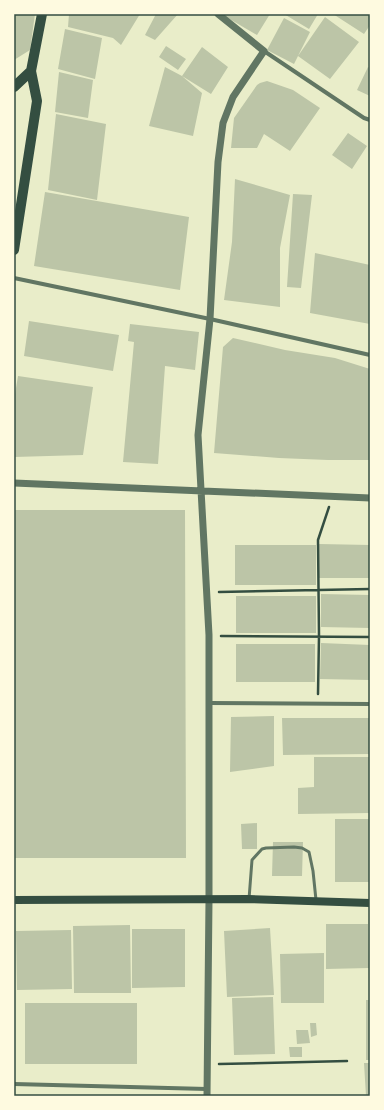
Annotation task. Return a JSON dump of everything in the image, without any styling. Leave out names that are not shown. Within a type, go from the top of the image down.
[{"type":"main road","points":[[14,250],[37,101],[31,71],[42,14]]},
{"type":"main road","points":[[14,87],[31,71]]},
{"type":"main road","points":[[14,900],[249,899],[370,904]]},
{"type":"street","points":[[218,14],[264,51],[364,118],[370,120]]},
{"type":"street","points":[[14,1084],[207,1092],[209,635],[198,435],[210,319],[218,162],[222,123],[233,97],[264,51]]},
{"type":"street","points":[[14,278],[210,319],[370,355]]},
{"type":"street","points":[[14,483],[370,498]]},
{"type":"street","points":[[208,702],[370,704]]},
{"type":"lane","points":[[249,899],[252,860],[258,852],[266,848],[294,847],[302,848],[309,852],[313,871],[316,902]]},
{"type":"path","points":[[318,703],[318,540],[332,497]]},
{"type":"path","points":[[207,592],[370,589]]},
{"type":"path","points":[[209,635],[370,637]]},
{"type":"path","points":[[207,1064],[346,1061]]},
{"type":"building","points":[[14,14],[35,14],[30,50],[14,60]]},
{"type":"building","points":[[69,14],[140,14],[121,45],[113,38],[68,27]]},
{"type":"building","points":[[156,14],[178,14],[155,40],[145,35]]},
{"type":"building","points":[[221,14],[270,14],[257,35]]},
{"type":"building","points":[[284,14],[318,14],[309,29]]},
{"type":"building","points":[[333,14],[370,14],[370,25],[364,34]]},
{"type":"building","points":[[325,17],[359,42],[330,79],[298,56]]},
{"type":"building","points":[[284,18],[310,32],[294,64],[267,50]]},
{"type":"building","points":[[65,29],[102,38],[95,79],[58,69]]},
{"type":"building","points":[[166,46],[186,59],[178,70],[159,57]]},
{"type":"building","points":[[202,47],[228,67],[211,94],[182,76]]},
{"type":"building","points":[[165,67],[182,76],[202,93],[193,136],[149,126]]},
{"type":"building","points":[[368,67],[370,68],[370,96],[357,90]]},
{"type":"building","points":[[59,72],[93,80],[88,118],[55,112]]},
{"type":"building","points":[[267,81],[293,90],[320,108],[290,151],[264,134],[257,148],[231,148],[234,118],[257,85]]},
{"type":"building","points":[[56,114],[106,124],[97,200],[48,190]]},
{"type":"building","points":[[348,133],[367,146],[352,169],[332,155]]},
{"type":"building","points":[[235,179],[290,195],[280,248],[280,307],[224,300],[232,242]]},
{"type":"building","points":[[45,192],[189,217],[180,290],[34,266]]},
{"type":"building","points":[[293,194],[312,195],[301,288],[287,287]]},
{"type":"building","points":[[315,253],[370,265],[370,324],[310,313]]},
{"type":"building","points":[[29,321],[119,335],[113,371],[24,356]]},
{"type":"building","points":[[130,324],[199,332],[195,370],[165,366],[158,464],[123,462],[134,342],[128,341]]},
{"type":"building","points":[[233,338],[285,350],[335,358],[370,369],[370,460],[279,458],[214,453],[223,347]]},
{"type":"building","points":[[18,376],[93,387],[83,455],[14,457],[14,400]]},
{"type":"building","points":[[14,510],[185,510],[186,858],[14,858]]},
{"type":"building","points":[[319,544],[370,545],[370,578],[319,578]]},
{"type":"building","points":[[235,545],[316,545],[316,585],[235,585]]},
{"type":"building","points":[[321,594],[370,595],[370,628],[321,627]]},
{"type":"building","points":[[236,596],[316,596],[316,633],[236,633]]},
{"type":"building","points":[[321,643],[370,645],[370,680],[320,679]]},
{"type":"building","points":[[236,644],[315,644],[315,682],[236,682]]},
{"type":"building","points":[[274,716],[274,766],[230,772],[231,717]]},
{"type":"building","points":[[282,718],[370,718],[370,754],[283,755]]},
{"type":"building","points":[[314,757],[370,757],[370,813],[298,814],[298,788],[314,787]]},
{"type":"building","points":[[335,819],[369,819],[370,882],[335,882]]},
{"type":"building","points":[[257,823],[257,849],[242,849],[241,824]]},
{"type":"building","points":[[273,842],[303,842],[302,876],[272,876]]},
{"type":"building","points":[[326,924],[368,924],[369,968],[326,969]]},
{"type":"building","points":[[130,925],[131,993],[74,993],[73,926]]},
{"type":"building","points":[[270,928],[274,995],[227,997],[224,931]]},
{"type":"building","points":[[132,929],[185,929],[185,987],[132,988]]},
{"type":"building","points":[[71,930],[72,989],[17,990],[16,931]]},
{"type":"building","points":[[324,953],[324,1003],[281,1003],[280,954]]},
{"type":"building","points":[[273,997],[275,1054],[234,1055],[232,998]]},
{"type":"building","points":[[366,1000],[370,1000],[370,1060],[366,1060]]},
{"type":"building","points":[[25,1003],[137,1003],[137,1064],[25,1064]]},
{"type":"building","points":[[310,1023],[316,1023],[317,1035],[311,1037]]},
{"type":"building","points":[[296,1030],[308,1030],[310,1043],[297,1044]]},
{"type":"building","points":[[289,1047],[302,1047],[302,1057],[290,1057]]},
{"type":"building","points":[[364,1063],[370,1063],[370,1096],[366,1096]]}]
